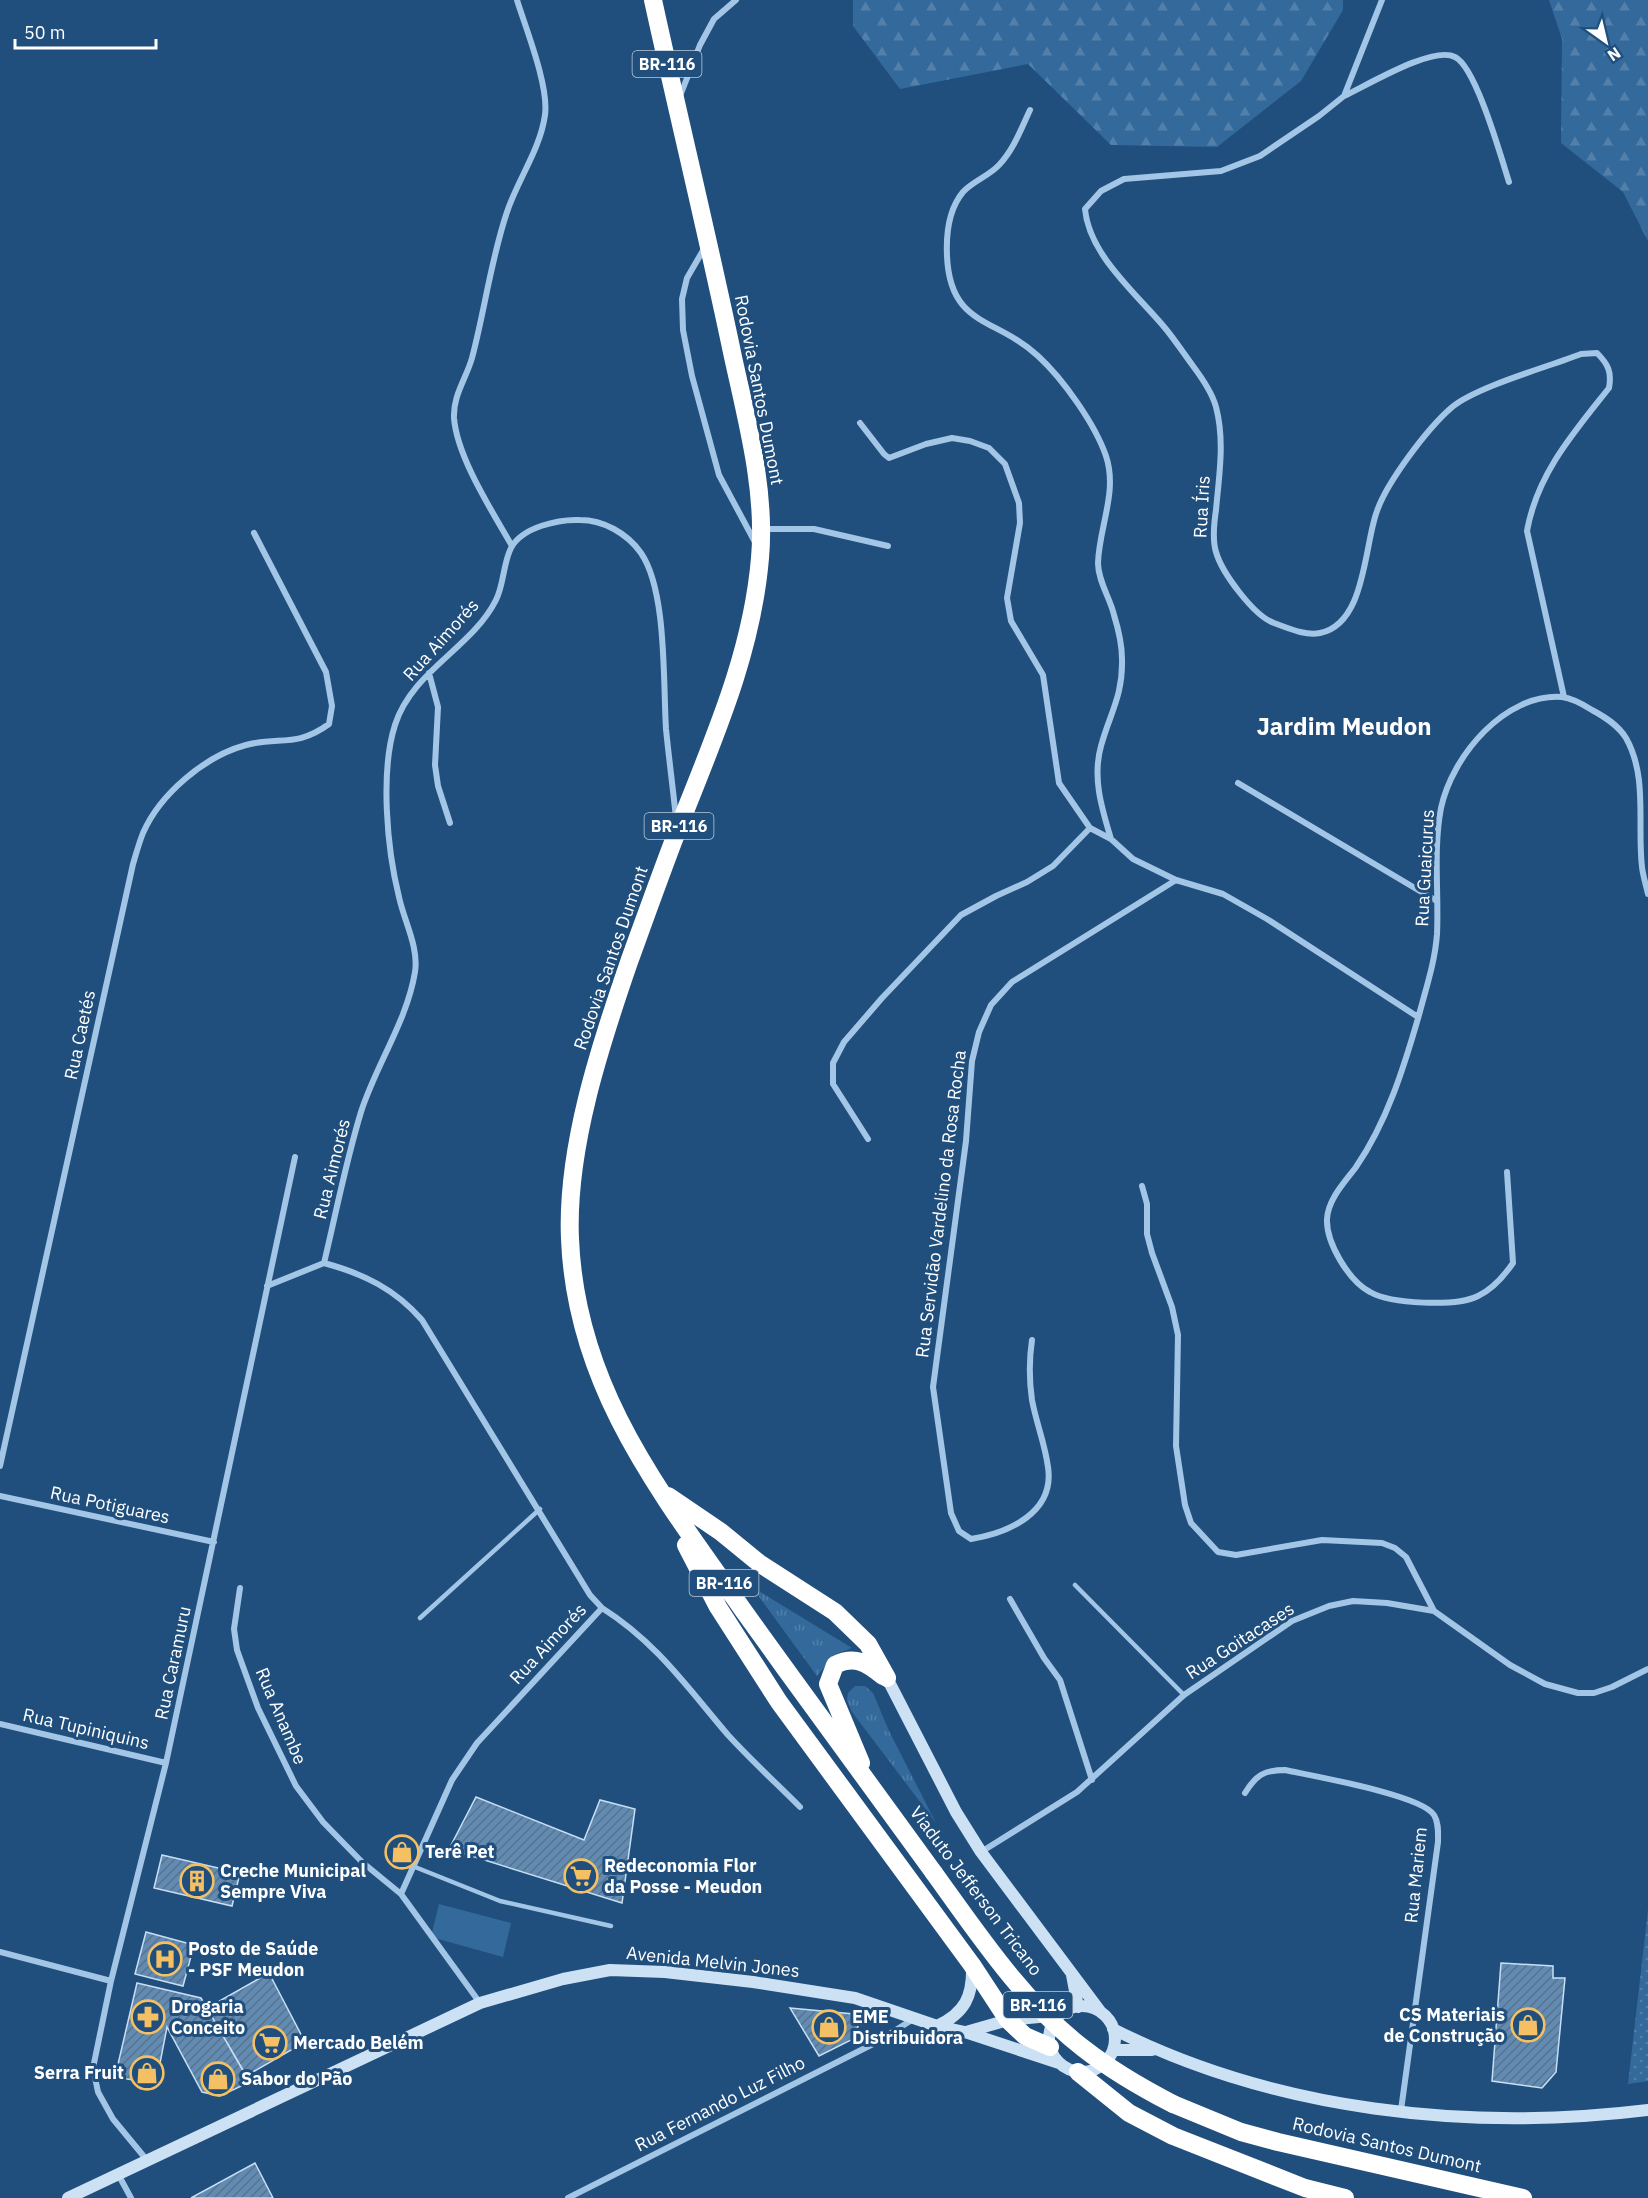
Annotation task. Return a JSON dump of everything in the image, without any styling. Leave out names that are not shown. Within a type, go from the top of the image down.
[{"type":"highway","name":"Rodovia Santos Dumont","points":[[652,0],[708,241],[750,437],[761,553],[755,599],[738,675],[677,830],[612,1012],[583,1115],[569,1234],[573,1278],[592,1361],[626,1437],[659,1490],[867,1781]]},
{"type":"highway","points":[[659,1490],[722,1532],[759,1563],[835,1612],[868,1644],[887,1678]]},
{"type":"highway","points":[[659,1490],[718,1607],[751,1661],[972,1965],[1008,2020],[1025,2036],[1055,2055]]},
{"type":"highway","points":[[867,1781],[852,1738],[828,1684],[835,1665],[846,1659],[860,1660],[887,1678]]},
{"type":"highway","name":"Viaduto Jefferson Tricano","points":[[867,1781],[1001,1962],[1050,2018],[1082,2047],[1128,2079],[1173,2104],[1241,2132]]},
{"type":"highway","points":[[1078,2072],[1130,2113],[1173,2136],[1305,2188],[1345,2198]]},
{"type":"highway","name":"Rodovia Santos Dumont","points":[[1241,2132],[1523,2198]]},
{"type":"main road","points":[[887,1678],[941,1786],[981,1852],[1113,2029],[1156,2050],[1292,2093],[1401,2110],[1485,2119],[1546,2120],[1648,2110]]},
{"type":"main road","points":[[937,2026],[951,2019],[966,2004],[973,1985],[972,1965]]},
{"type":"main road","name":"Avenida Melvin Jones","points":[[68,2198],[146,2159],[480,2003],[563,1979],[610,1970],[698,1976],[844,1996],[937,2026],[1055,2055]]},
{"type":"main road","points":[[1071,1971],[1077,2007]]},
{"type":"main road","points":[[965,2032],[1008,2020],[1060,2015],[1077,2007],[1089,2007],[1100,2011]]},
{"type":"main road","points":[[1060,2015],[1051,2029],[1055,2055],[1078,2072],[1100,2067],[1113,2050],[1113,2029]]},
{"type":"main road","points":[[1113,2050],[1156,2050]]},
{"type":"street","points":[[518,0],[542,86],[545,112],[540,135],[501,232],[471,360],[455,398],[454,420],[477,484],[512,546],[533,529],[565,519],[593,520],[620,532],[641,553],[652,577],[660,623],[666,729],[677,830]]},
{"type":"street","points":[[676,105],[695,63],[700,45],[714,19],[736,0]]},
{"type":"street","points":[[1344,96],[1382,0]]},
{"type":"street","points":[[1344,96],[1413,63],[1441,55],[1454,56],[1466,65],[1475,83],[1509,182]]},
{"type":"street","name":"Rua Íris","points":[[1344,96],[1260,156],[1221,171],[1124,179],[1101,191],[1085,208],[1087,223],[1108,260],[1166,329],[1204,381],[1216,406],[1222,442],[1214,528],[1216,553],[1241,596],[1267,621],[1298,632],[1319,633],[1328,630],[1336,626],[1349,610],[1359,589],[1376,513],[1386,490],[1452,407],[1473,395],[1581,354],[1597,354],[1608,364],[1611,377],[1609,388],[1545,475],[1531,509],[1527,531],[1564,697]]},
{"type":"street","points":[[1030,110],[1013,147],[999,166],[963,192],[951,213],[946,231],[950,283],[957,300],[972,316],[1010,335],[1038,356],[1063,384],[1098,436],[1107,459],[1111,482],[1098,564],[1114,615],[1122,658],[1121,694],[1101,747],[1097,781],[1111,839]]},
{"type":"street","points":[[708,241],[687,278],[682,298],[683,330],[692,376],[719,475],[761,553]]},
{"type":"street","points":[[860,423],[878,448],[889,458],[952,438],[970,441],[989,448],[1005,464],[1019,503],[1020,523],[1007,598],[1011,621],[1043,675],[1059,783],[1090,828],[1111,839],[1133,859],[1176,880],[1223,894],[1267,919],[1418,1017]]},
{"type":"street","points":[[760,529],[814,529],[888,546]]},
{"type":"street","name":"Rua Caetés","points":[[0,1466],[133,864],[143,832],[164,799],[204,765],[244,746],[269,742],[292,742],[314,736],[328,724],[332,706],[326,672],[254,533]]},
{"type":"street","name":"Rua Aimorés","points":[[401,1894],[452,1780],[477,1743],[602,1608],[591,1595],[422,1320],[405,1300],[387,1288],[356,1272],[324,1263],[362,1111],[408,995],[415,970],[413,944],[393,875],[388,763],[395,723],[415,689],[480,624],[496,599],[512,546]]},
{"type":"street","points":[[429,674],[438,707],[435,765],[438,786],[450,823]]},
{"type":"street","points":[[1564,697],[1609,720],[1625,736],[1635,758],[1640,782],[1642,868],[1648,894]]},
{"type":"street","name":"Rua Guaicurus","points":[[1507,1172],[1515,1255],[1510,1267],[1497,1283],[1477,1297],[1429,1303],[1384,1298],[1368,1292],[1349,1273],[1329,1233],[1329,1205],[1367,1150],[1383,1118],[1418,1017],[1432,967],[1437,934],[1435,900],[1442,807],[1455,768],[1475,742],[1501,718],[1533,700],[1564,697]]},
{"type":"street","points":[[1238,783],[1435,900]]},
{"type":"street","points":[[868,1139],[833,1084],[833,1063],[844,1042],[882,998],[961,915],[1027,882],[1053,866],[1090,828]]},
{"type":"street","name":"Rua Servidão Vardelino da Rosa Rocha","points":[[1032,1340],[1030,1357],[1032,1401],[1049,1468],[1046,1498],[1035,1511],[1019,1523],[987,1536],[971,1539],[959,1531],[954,1524],[933,1387],[966,1141],[972,1061],[979,1032],[991,1005],[1012,982],[1176,880]]},
{"type":"street","name":"Rua Caramuru","points":[[146,2159],[113,2119],[98,2092],[93,2068],[111,1981],[166,1763],[296,1157]]},
{"type":"street","points":[[1142,1186],[1147,1204],[1148,1234],[1152,1253],[1172,1307],[1178,1335],[1176,1446],[1185,1504],[1191,1523],[1218,1552],[1236,1555],[1322,1540],[1382,1544],[1395,1548],[1406,1557],[1434,1611]]},
{"type":"street","points":[[267,1286],[324,1263]]},
{"type":"street","name":"Rua Potiguares","points":[[0,1496],[214,1542]]},
{"type":"street","name":"Rua Anambe","points":[[240,1587],[234,1629],[237,1650],[272,1741],[296,1786],[322,1822],[362,1862],[401,1894],[480,2003]]},
{"type":"street","points":[[1010,1599],[1044,1658],[1060,1680],[1092,1780]]},
{"type":"street","name":"Rua Goitacases","points":[[981,1852],[1092,1780],[1185,1695],[1292,1621],[1329,1606],[1353,1601],[1376,1602],[1434,1611],[1510,1665],[1556,1687],[1578,1693],[1594,1693],[1612,1687],[1648,1669]]},
{"type":"street","points":[[602,1608],[622,1621],[664,1657],[729,1735],[800,1807]]},
{"type":"street","name":"Rua Tupiniquins","points":[[0,1724],[166,1763]]},
{"type":"street","name":"Rua Mariem","points":[[1245,1793],[1255,1777],[1270,1770],[1285,1770],[1415,1800],[1434,1814],[1438,1822],[1438,1842],[1401,2110]]},
{"type":"street","points":[[0,1952],[111,1981]]},
{"type":"street","name":"Rua Fernando Luz Filho","points":[[568,2198],[875,2043],[916,2018]]},
{"type":"street","points":[[117,2174],[131,2198]]},
{"type":"lane","points":[[420,1618],[540,1509]]},
{"type":"lane","points":[[1075,1585],[1185,1695]]},
{"type":"lane","points":[[415,1867],[500,1901],[611,1926]]},
{"type":"green space","points":[[853,0],[1343,0],[1343,10],[1301,81],[1217,147],[1111,145],[1028,64],[900,89],[853,26]]},
{"type":"green space","points":[[1549,0],[1648,0],[1648,241],[1623,192],[1561,143],[1562,39]]},
{"type":"green space","points":[[752,1587],[852,1648],[836,1654],[817,1676]]},
{"type":"green space","points":[[855,1686],[865,1686],[873,1693],[889,1731],[936,1823],[852,1712],[847,1700],[848,1693]]},
{"type":"green space","points":[[439,1904],[511,1923],[503,1957],[431,1937]]},
{"type":"green space","points":[[1648,1910],[1648,2081],[1628,2084]]},
{"type":"building","name":"Redeconomia Flor da Posse - Meudon","points":[[476,1797],[584,1840],[600,1800],[635,1809],[622,1903],[449,1849]]},
{"type":"building","name":"Creche Municipal Sempre Viva","points":[[162,1855],[240,1873],[232,1906],[154,1888]]},
{"type":"building","name":"Posto de Saúde - PSF Meudon","points":[[146,1932],[194,1945],[183,1986],[135,1974]]},
{"type":"building","name":"CS Materiais de Construção","points":[[1501,1963],[1553,1966],[1553,1978],[1565,1978],[1556,2072],[1542,2088],[1492,2081]]},
{"type":"building","points":[[269,1973],[305,2042],[246,2076],[207,2008]]},
{"type":"building","points":[[137,1983],[201,1998],[250,2082],[220,2096],[202,2092],[167,2027],[156,2084],[115,2077]]},
{"type":"building","name":"EME Distribuidora","points":[[790,2008],[864,2015],[851,2040],[819,2056]]},
{"type":"building","points":[[255,2163],[273,2198],[191,2198]]},
{"type":"place","name":"Terê Pet","points":[[402,1852]]},
{"type":"place","name":"Redeconomia Flor da Posse - Meudon","points":[[581,1876]]},
{"type":"place","name":"Creche Municipal Sempre Viva","points":[[197,1881]]},
{"type":"place","name":"Posto de Saúde - PSF Meudon","points":[[165,1959]]},
{"type":"place","name":"Drogaria Conceito","points":[[148,2017]]},
{"type":"place","name":"CS Materiais de Construção","points":[[1528,2025]]},
{"type":"place","name":"EME Distribuidora","points":[[829,2027]]},
{"type":"place","name":"Mercado Belém","points":[[270,2043]]},
{"type":"place","name":"Serra Fruit","points":[[147,2073]]},
{"type":"place","name":"Sabor do Pão","points":[[218,2079]]},
{"type":"district","name":"Jardim Meudon","points":[[1344,727]]}]
